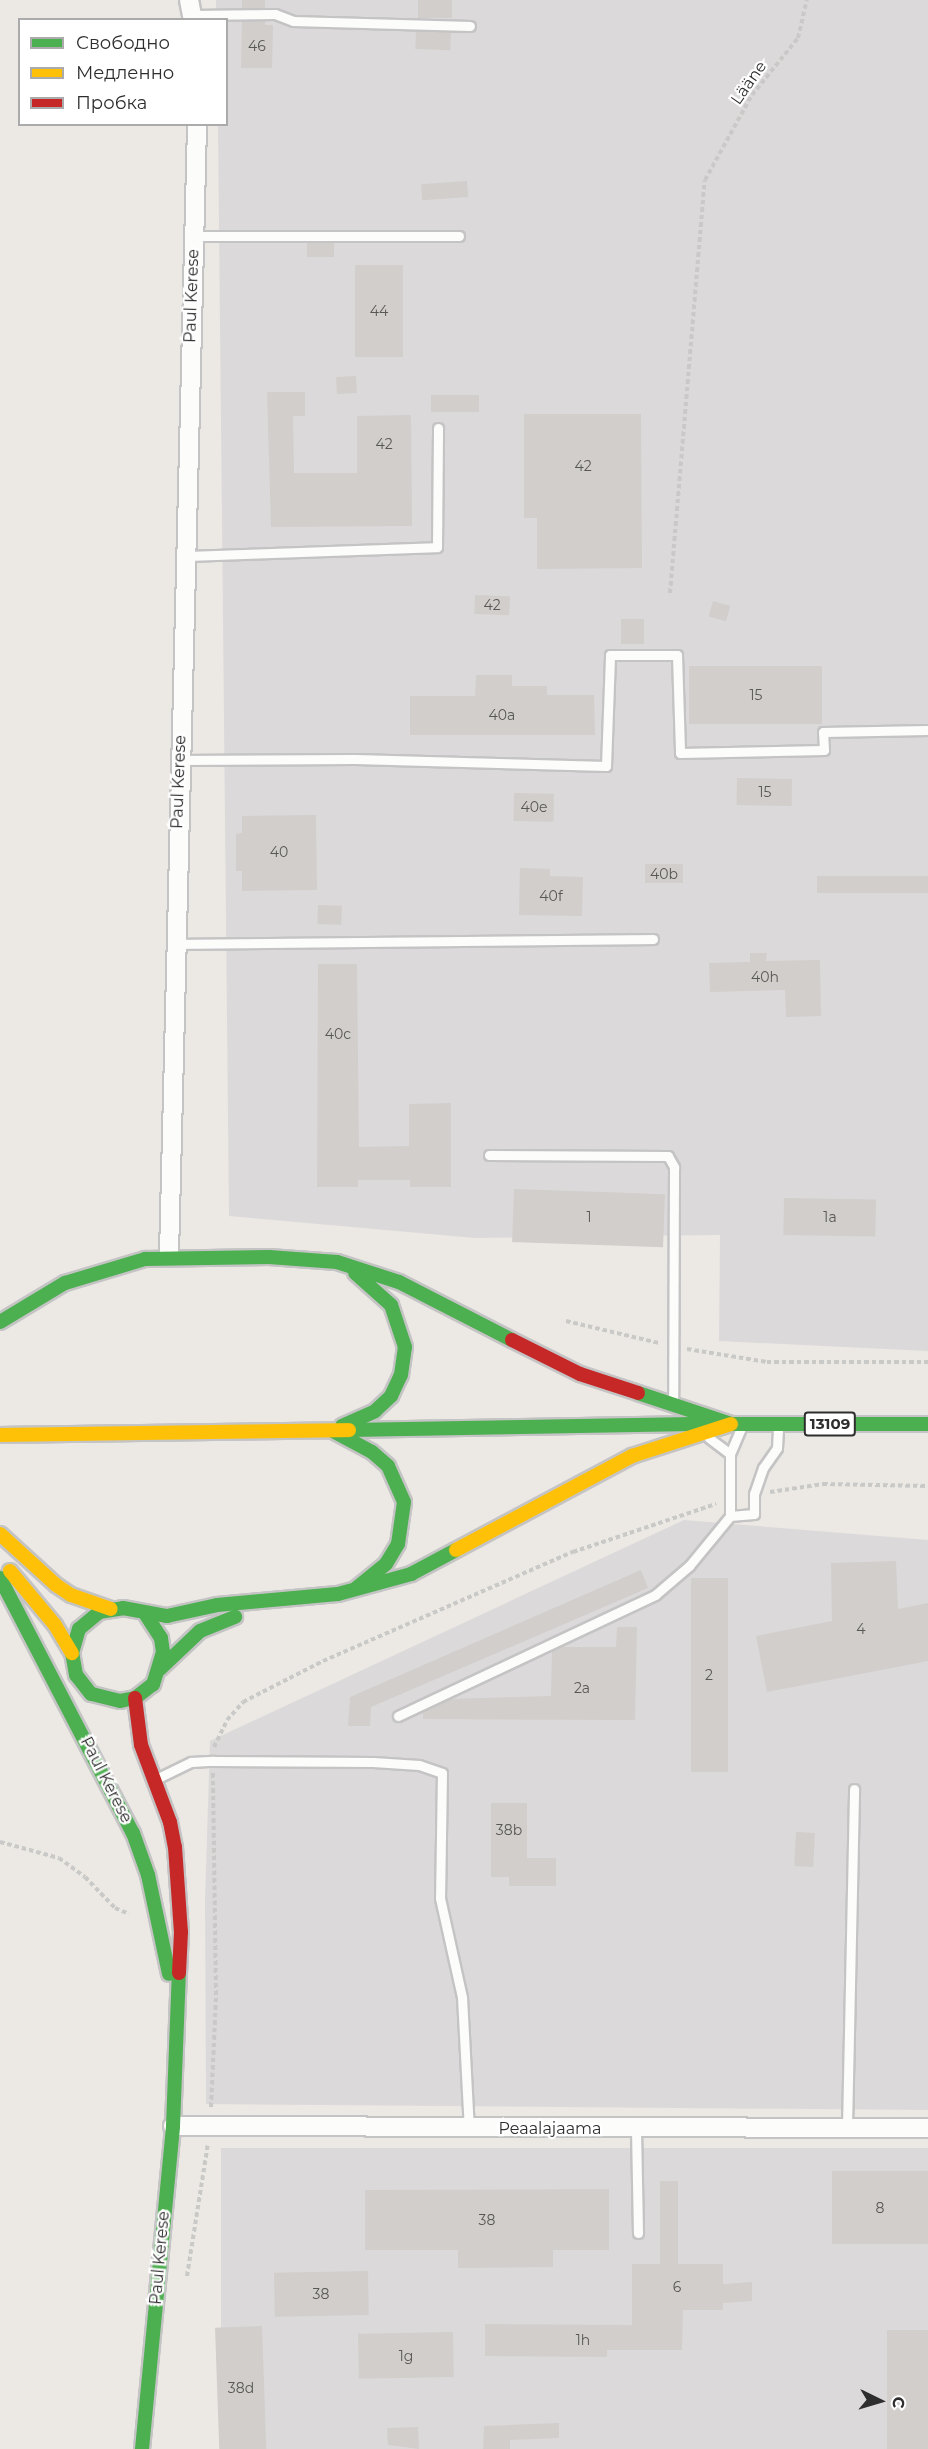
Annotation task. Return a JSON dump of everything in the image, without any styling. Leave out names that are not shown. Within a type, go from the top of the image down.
[{"type":"main road","points":[[0,1322],[65,1283],[101,1269],[169,1256],[337,1262],[399,1282],[580,1374],[737,1424]]},
{"type":"main road","points":[[330,1430],[375,1411],[391,1396],[401,1375],[405,1347],[392,1305],[374,1286],[337,1262]]},
{"type":"main road","name":"13109","points":[[0,1435],[926,1420]]},
{"type":"main road","points":[[72,1653],[74,1641],[86,1620],[111,1609],[123,1608],[146,1615],[297,1598],[356,1588],[411,1574],[632,1456],[737,1424]]},
{"type":"main road","points":[[330,1430],[372,1452],[388,1466],[404,1502],[398,1544],[386,1564],[356,1588]]},
{"type":"main road","points":[[0,1534],[56,1585],[71,1595],[111,1609]]},
{"type":"main road","points":[[5,1561],[72,1653],[81,1685],[92,1706]]},
{"type":"main road","name":"Paul Kerese","points":[[0,1578],[133,1833],[148,1875],[163,1957],[177,1995]]},
{"type":"main road","points":[[81,1685],[105,1699],[135,1698],[153,1684],[160,1669],[200,1631],[297,1598]]},
{"type":"main road","points":[[146,1615],[161,1638],[160,1669]]},
{"type":"main road","name":"Paul Kerese","points":[[135,1698],[141,1745],[176,1847],[180,1952],[173,2126],[142,2449]]},
{"type":"main road","name":"Paul Kerese","points":[[160,1862],[180,1952]]},
{"type":"street","name":"Paul Kerese","points":[[169,1256],[174,944],[197,126]]},
{"type":"street","name":"Peaalajaama","points":[[173,2126],[469,2130],[928,2128]]},
{"type":"lane","points":[[192,11],[275,14],[293,21],[470,26]]},
{"type":"lane","points":[[194,236],[459,236]]},
{"type":"lane","points":[[185,556],[437,547],[438,428]]},
{"type":"lane","points":[[179,760],[356,759],[606,766],[610,655],[676,655],[680,753],[824,750],[824,732],[928,730]]},
{"type":"lane","points":[[174,944],[653,939]]},
{"type":"lane","points":[[489,1155],[668,1156],[674,1167],[673,1404]]},
{"type":"lane","points":[[398,1716],[655,1595],[689,1566],[730,1516],[730,1454],[737,1424]]},
{"type":"lane","points":[[730,1516],[754,1514],[754,1494],[763,1468],[777,1448],[779,1424]]},
{"type":"lane","points":[[704,1435],[730,1454]]},
{"type":"lane","points":[[154,1780],[191,1762],[213,1761],[373,1762],[419,1765],[442,1773],[440,1898],[462,1997],[469,2130]]},
{"type":"lane","points":[[847,2128],[854,1789]]},
{"type":"lane","points":[[636,2129],[638,2233]]},
{"type":"path","name":"Lääne","points":[[670,594],[705,180],[752,95],[798,38],[807,0]]},
{"type":"path","points":[[567,1321],[675,1347],[767,1362],[928,1362]]},
{"type":"path","points":[[0,1842],[59,1858],[85,1877],[115,1908],[135,1917]]},
{"type":"path","points":[[186,2286],[211,2126]]},
{"type":"shaded area","points":[[216,0],[928,0],[928,1351],[719,1341],[720,1235],[475,1238],[229,1216],[218,126],[228,126],[228,18],[216,18]]},
{"type":"shaded area","points":[[684,1520],[928,1540],[928,2110],[206,2104],[205,1900],[210,1741]]},
{"type":"shaded area","points":[[221,2148],[928,2148],[928,2449],[221,2449]]},
{"type":"building","points":[[242,0],[265,0],[265,8],[242,8]]},
{"type":"building","points":[[418,0],[452,0],[452,18],[418,18]]},
{"type":"building","points":[[242,21],[265,21],[265,25],[273,25],[272,68],[241,68]]},
{"type":"building","points":[[416,31],[451,32],[450,50],[415,49]]},
{"type":"building","points":[[467,181],[468,197],[422,200],[421,184]]},
{"type":"building","points":[[307,243],[334,243],[334,257],[307,257]]},
{"type":"building","points":[[355,265],[403,265],[403,357],[355,357]]},
{"type":"building","points":[[356,376],[357,393],[337,394],[336,377]]},
{"type":"building","points":[[267,392],[305,392],[305,416],[293,416],[294,473],[357,473],[357,416],[411,415],[412,526],[271,527]]},
{"type":"building","points":[[431,395],[479,395],[479,412],[431,412]]},
{"type":"building","points":[[524,414],[641,414],[642,568],[537,569],[537,518],[524,518]]},
{"type":"building","points":[[475,595],[510,596],[509,615],[474,614]]},
{"type":"building","points":[[713,601],[730,606],[726,621],[709,616]]},
{"type":"building","points":[[621,619],[644,619],[644,644],[621,644]]},
{"type":"building","points":[[689,666],[822,666],[822,724],[689,724]]},
{"type":"building","points":[[476,675],[512,675],[512,686],[547,686],[547,695],[594,695],[595,735],[410,735],[410,696],[475,696]]},
{"type":"building","points":[[737,778],[792,779],[792,806],[737,805]]},
{"type":"building","points":[[514,793],[554,794],[554,822],[514,821]]},
{"type":"building","points":[[316,815],[317,890],[242,891],[242,871],[236,871],[236,834],[242,833],[242,816]]},
{"type":"building","points":[[645,864],[683,864],[683,883],[645,883]]},
{"type":"building","points":[[520,868],[550,869],[550,876],[583,877],[582,916],[519,915]]},
{"type":"building","points":[[817,876],[928,876],[928,893],[817,893]]},
{"type":"building","points":[[318,905],[342,906],[341,925],[317,924]]},
{"type":"building","points":[[750,953],[767,953],[766,961],[820,960],[821,1016],[786,1017],[785,990],[710,992],[709,963],[750,962]]},
{"type":"building","points":[[318,964],[357,964],[359,1147],[409,1146],[409,1104],[451,1103],[451,1187],[410,1187],[410,1180],[358,1180],[358,1187],[317,1187]]},
{"type":"building","points":[[514,1189],[665,1194],[663,1247],[512,1242]]},
{"type":"building","points":[[784,1198],[876,1200],[875,1237],[783,1235]]},
{"type":"building","points":[[896,1561],[898,1609],[928,1603],[928,1661],[767,1692],[756,1636],[832,1621],[831,1563]]},
{"type":"building","points":[[641,1570],[648,1588],[371,1707],[370,1726],[348,1726],[350,1697]]},
{"type":"building","points":[[691,1578],[728,1578],[728,1772],[691,1772]]},
{"type":"building","points":[[617,1627],[637,1627],[635,1720],[423,1719],[423,1712],[449,1699],[551,1696],[552,1651],[561,1647],[616,1647]]},
{"type":"building","points":[[491,1803],[527,1803],[527,1858],[556,1858],[556,1886],[509,1886],[509,1877],[491,1877]]},
{"type":"building","points":[[796,1832],[815,1833],[813,1867],[794,1866]]},
{"type":"building","points":[[832,2171],[928,2171],[928,2244],[832,2244]]},
{"type":"building","points":[[660,2181],[678,2181],[678,2264],[723,2264],[723,2284],[752,2282],[752,2301],[723,2303],[723,2310],[683,2310],[682,2350],[607,2350],[607,2357],[485,2356],[485,2324],[632,2325],[632,2264],[660,2264]]},
{"type":"building","points":[[609,2189],[609,2250],[553,2250],[553,2267],[458,2268],[458,2250],[365,2250],[365,2190]]},
{"type":"building","points":[[368,2271],[369,2315],[275,2317],[274,2273]]},
{"type":"building","points":[[262,2326],[266,2449],[219,2449],[215,2328]]},
{"type":"building","points":[[887,2330],[928,2330],[928,2449],[887,2449]]},
{"type":"building","points":[[453,2332],[454,2377],[359,2379],[358,2334]]},
{"type":"building","points":[[559,2423],[559,2438],[510,2440],[510,2449],[483,2449],[484,2426]]},
{"type":"building","points":[[418,2427],[419,2449],[388,2445],[387,2428]]},
{"type":"traffic: fast","points":[[0,1322],[65,1283],[145,1259],[269,1257],[337,1262],[399,1282],[512,1340]]},
{"type":"traffic: fast","points":[[342,1426],[375,1411],[391,1396],[401,1375],[405,1347],[391,1305],[355,1273]]},
{"type":"traffic: fast","points":[[638,1393],[731,1424],[928,1424]]},
{"type":"traffic: fast","points":[[349,1430],[708,1424]]},
{"type":"traffic: fast","points":[[333,1431],[372,1452],[388,1466],[404,1502],[398,1544],[386,1564],[356,1588]]},
{"type":"traffic: fast","points":[[146,1615],[161,1638],[163,1652],[153,1684],[135,1698],[120,1701],[91,1694],[76,1675],[72,1653],[79,1629],[99,1612],[123,1608],[167,1616],[217,1605],[338,1594],[411,1574],[456,1550]]},
{"type":"traffic: fast","points":[[0,1578],[133,1833],[148,1875],[169,1974]]},
{"type":"traffic: fast","points":[[160,1669],[200,1631],[235,1617]]},
{"type":"traffic: fast","points":[[142,2449],[173,2126],[179,1973]]},
{"type":"traffic: slow","points":[[456,1550],[632,1456],[731,1424]]},
{"type":"traffic: slow","points":[[0,1435],[349,1430]]},
{"type":"traffic: slow","points":[[0,1534],[56,1585],[71,1595],[111,1609]]},
{"type":"traffic: slow","points":[[10,1571],[55,1625],[72,1653]]},
{"type":"traffic: jam","points":[[512,1340],[580,1374],[638,1393]]},
{"type":"traffic: jam","points":[[135,1698],[141,1745],[170,1822],[175,1847],[181,1932],[179,1973]]}]
